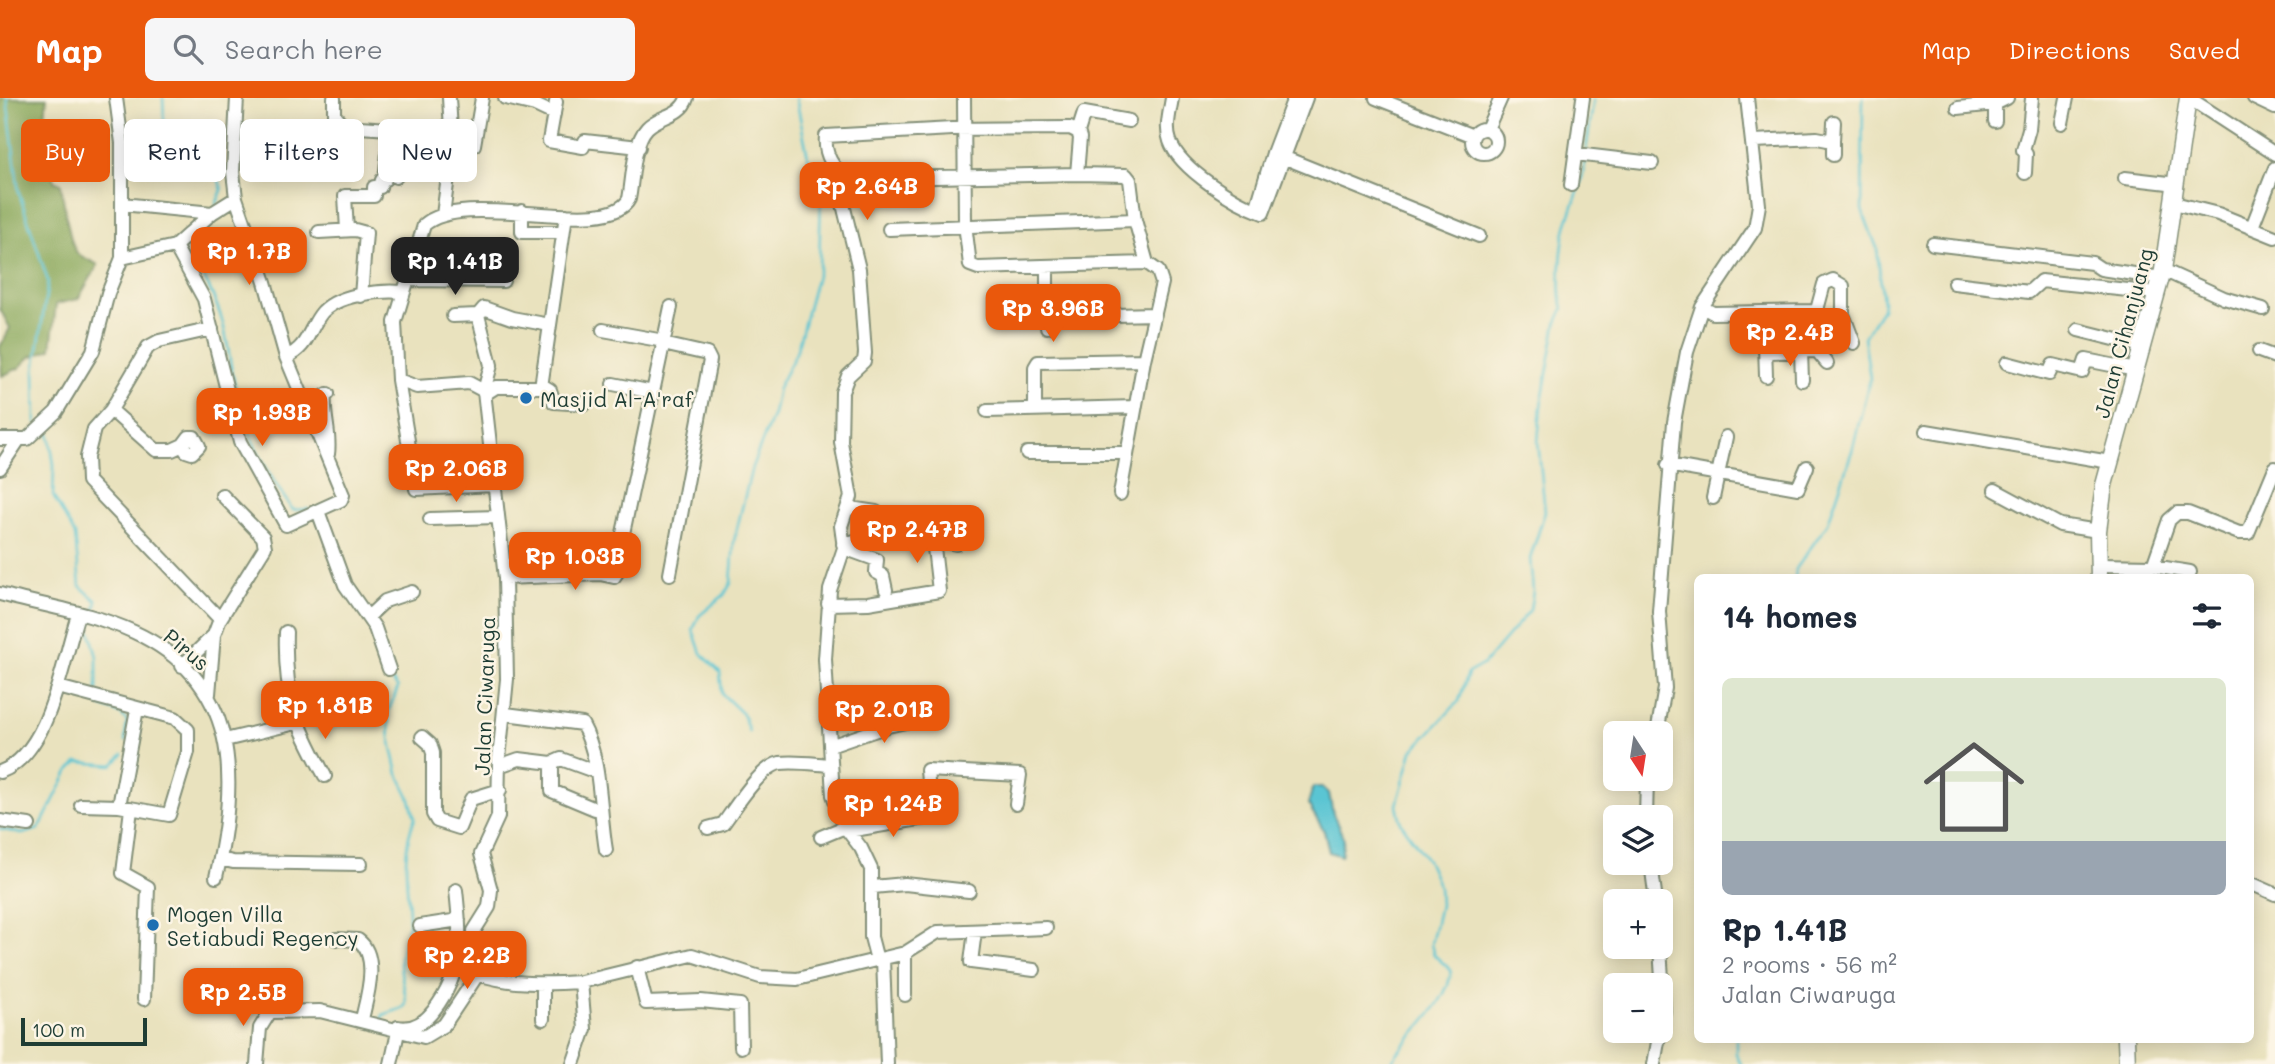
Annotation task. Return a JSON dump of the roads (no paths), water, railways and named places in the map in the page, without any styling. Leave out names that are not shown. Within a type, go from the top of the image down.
[{"type":"main road","name":"Jalan Cihanjuang","points":[[2099,571],[2098,531],[2104,485],[2159,285],[2177,184],[2188,98]]},
{"type":"main road","points":[[2126,1043],[2127,1064]]},
{"type":"street","points":[[0,468],[22,440],[44,425],[70,391],[93,351],[108,293],[122,258],[122,143],[116,98]]},
{"type":"street","points":[[175,246],[204,299],[240,442],[286,525],[341,500],[343,495],[286,357],[265,282],[236,198],[233,172],[237,98]]},
{"type":"street","points":[[334,98],[334,115],[344,126],[378,128]]},
{"type":"street","points":[[449,98],[450,119]]},
{"type":"street","points":[[477,127],[482,98]]},
{"type":"street","points":[[505,98],[555,108],[549,141],[583,147],[585,141],[639,147]]},
{"type":"street","points":[[494,485],[416,489],[398,380],[395,322],[424,225],[443,215],[522,211],[566,215],[611,214],[625,206],[639,147],[648,128],[680,109],[687,98]]},
{"type":"street","points":[[964,98],[965,224],[970,265],[978,268],[1147,264],[1158,271],[1162,283],[1144,360],[1120,494]]},
{"type":"street","points":[[1172,98],[1167,126],[1175,150],[1197,174],[1232,198],[1260,212],[1294,98]]},
{"type":"street","points":[[1277,155],[1306,98]]},
{"type":"street","points":[[1376,98],[1473,136]]},
{"type":"street","points":[[1487,129],[1501,98]]},
{"type":"street","points":[[1571,185],[1583,98]]},
{"type":"street","points":[[1659,721],[1665,688],[1658,634],[1668,465],[1687,352],[1702,307],[1755,228],[1759,205],[1748,98],[1755,98]]},
{"type":"street","points":[[2025,173],[2026,154],[2023,150],[2029,129],[2032,98]]},
{"type":"street","points":[[2062,123],[2067,98]]},
{"type":"street","points":[[2188,98],[2275,155]]},
{"type":"street","points":[[2254,98],[2275,108]]},
{"type":"street","points":[[1958,108],[1977,102],[2001,101],[1995,121]]},
{"type":"street","points":[[1077,132],[1084,113],[1129,121]]},
{"type":"street","points":[[1833,155],[1834,122]]},
{"type":"street","points":[[1077,174],[1080,138],[1077,132],[1070,128],[965,129],[825,136],[828,159],[848,179],[1077,174],[1129,177],[1135,220],[1147,264]]},
{"type":"street","points":[[1487,129],[1494,133],[1497,141],[1488,153],[1480,153],[1474,148],[1473,136],[1479,130],[1487,129]]},
{"type":"street","points":[[1754,141],[1817,138],[1833,141]]},
{"type":"street","points":[[1576,154],[1652,163]]},
{"type":"street","points":[[1277,155],[1479,236]]},
{"type":"street","points":[[2252,227],[2268,200],[2275,168]]},
{"type":"street","points":[[844,176],[841,196],[859,269],[865,353],[864,361],[848,376],[842,392],[841,442],[850,484],[850,508],[841,526],[843,546],[832,580],[828,604],[825,659],[835,806],[864,854],[873,887],[872,937],[880,960],[887,1064]]},
{"type":"street","points":[[2125,177],[2177,184]]},
{"type":"street","points":[[347,230],[345,196],[374,196],[374,187],[380,187],[381,182]]},
{"type":"street","points":[[443,215],[447,182]]},
{"type":"street","points":[[122,258],[175,246],[212,214],[236,198]]},
{"type":"street","points":[[2174,203],[2252,227],[2275,237]]},
{"type":"street","points":[[122,204],[212,214]]},
{"type":"street","points":[[522,211],[522,232],[563,232]]},
{"type":"street","points":[[541,387],[566,215]]},
{"type":"street","points":[[889,229],[965,224],[1135,220]]},
{"type":"street","points":[[318,232],[347,230],[366,233],[361,296]]},
{"type":"street","points":[[1933,244],[2092,263],[2101,269],[2159,285],[2263,309]]},
{"type":"street","points":[[1046,266],[1047,327]]},
{"type":"street","points":[[1702,307],[1713,313],[1813,312],[1824,284],[1833,280],[1843,286],[1843,314],[1854,343]]},
{"type":"street","points":[[286,357],[306,343],[323,312],[361,296],[405,286],[503,281]]},
{"type":"street","points":[[1954,283],[2029,292],[2041,281],[2159,285]]},
{"type":"street","points":[[2103,292],[2159,285]]},
{"type":"street","points":[[453,316],[478,315],[484,307],[512,318],[550,325]]},
{"type":"street","points":[[505,578],[600,574],[618,557],[671,307]]},
{"type":"street","points":[[1074,316],[1156,314]]},
{"type":"street","points":[[1764,314],[1766,376]]},
{"type":"street","name":"Jalan Ciwaruga","points":[[478,315],[491,365],[485,392],[505,578],[506,714],[499,766],[498,817],[481,854],[491,890],[489,907],[474,931],[478,974]]},
{"type":"street","points":[[212,329],[152,344],[111,410],[96,426],[89,444],[88,481],[220,619]]},
{"type":"street","points":[[603,330],[707,354],[710,360],[670,574]]},
{"type":"street","points":[[2078,330],[2142,346]]},
{"type":"street","points":[[1801,351],[1802,380]]},
{"type":"street","points":[[1765,352],[1817,351],[1827,363]]},
{"type":"street","points":[[2259,351],[2275,357]]},
{"type":"street","points":[[1035,410],[1035,367],[1038,362],[1144,360]]},
{"type":"street","points":[[2007,363],[2049,374],[2053,365],[2082,372],[2086,360],[2136,370]]},
{"type":"street","points":[[398,380],[417,387],[469,383],[485,392],[496,387],[541,387],[550,390],[554,402],[585,404]]},
{"type":"street","points":[[613,384],[653,393]]},
{"type":"street","points":[[328,394],[325,396],[324,409],[330,441],[328,457]]},
{"type":"street","points":[[987,411],[1135,407]]},
{"type":"street","points":[[111,410],[149,446],[162,450],[183,445]]},
{"type":"street","points":[[1926,430],[2110,462]]},
{"type":"street","points":[[1713,498],[1726,436]]},
{"type":"street","points":[[0,439],[22,440]]},
{"type":"street","points":[[1027,453],[1127,453]]},
{"type":"street","points":[[1668,465],[1798,488],[1807,467]]},
{"type":"street","points":[[2153,566],[2169,520],[2176,513],[2188,513],[2239,533],[2248,533],[2275,468]]},
{"type":"street","points":[[1995,491],[2060,525],[2098,531]]},
{"type":"street","points":[[209,694],[214,635],[220,619],[265,547],[263,537],[222,495]]},
{"type":"street","points":[[850,508],[876,512],[876,539]]},
{"type":"street","points":[[318,511],[345,585],[380,638],[388,669]]},
{"type":"street","points":[[430,519],[497,517]]},
{"type":"street","points":[[843,546],[866,538],[933,539],[956,544]]},
{"type":"street","points":[[828,604],[868,603],[939,591],[933,539]]},
{"type":"street","points":[[843,546],[877,560],[876,572],[883,576],[886,590]]},
{"type":"street","points":[[2099,571],[2153,566],[2190,572]]},
{"type":"street","points":[[368,617],[385,601],[412,592]]},
{"type":"street","name":"Pirus","points":[[0,594],[135,632],[182,666],[209,694],[225,740],[229,808],[216,877]]},
{"type":"street","points":[[0,772],[8,769],[33,744],[58,687],[78,615]]},
{"type":"street","points":[[286,632],[285,671],[296,723],[325,776]]},
{"type":"street","points":[[182,666],[214,635]]},
{"type":"street","points":[[58,687],[183,722],[190,739],[169,815],[125,807],[81,805]]},
{"type":"street","points":[[137,709],[125,807],[123,873],[148,887],[144,999]]},
{"type":"street","points":[[506,714],[582,724],[598,772],[599,813],[606,850]]},
{"type":"street","points":[[830,746],[888,726],[928,717]]},
{"type":"street","points":[[225,740],[296,723]]},
{"type":"street","points":[[422,737],[430,744],[433,753],[433,814],[437,821],[459,828],[471,799],[500,790]]},
{"type":"street","points":[[499,766],[519,759],[552,763],[561,759],[591,769]]},
{"type":"street","points":[[552,763],[552,791],[595,809]]},
{"type":"street","points":[[708,828],[723,824],[743,796],[772,766],[780,763],[831,765]]},
{"type":"street","points":[[821,837],[847,829],[931,817],[927,770],[1020,775],[1016,804]]},
{"type":"street","points":[[0,821],[29,825]]},
{"type":"street","points":[[220,859],[233,862],[361,864]]},
{"type":"street","points":[[873,887],[905,884],[969,891]]},
{"type":"street","points":[[2254,885],[2275,894]]},
{"type":"street","points":[[392,1030],[407,1029],[430,1015],[450,989],[459,954],[456,890]]},
{"type":"street","points":[[420,926],[459,920]]},
{"type":"street","points":[[257,1064],[260,1028],[270,1012],[320,1011],[362,1019],[416,1038],[435,1033],[453,1013],[478,974],[499,981],[543,985],[581,982],[692,955],[760,977],[797,979],[905,953],[938,932],[1046,929]]},
{"type":"street","points":[[975,931],[971,962],[1034,970]]},
{"type":"street","points":[[336,939],[358,940],[368,953],[371,965],[362,1019]]},
{"type":"street","points":[[905,953],[905,995]]},
{"type":"street","points":[[423,958],[459,954]]},
{"type":"street","points":[[637,967],[646,1003],[701,1001],[740,1004],[743,1010],[741,1047]]},
{"type":"street","points":[[573,1064],[585,1029],[581,982]]},
{"type":"street","points":[[543,985],[544,1020]]},
{"type":"street","points":[[391,1064],[392,1030]]},
{"type":"street","points":[[1654,1064],[1658,1043]]},
{"type":"water","points":[[1313,787],[1322,787],[1329,793],[1333,814],[1344,839],[1341,856],[1329,852],[1324,831],[1308,804]]},
{"type":"waterway","points":[[7,98],[19,193],[48,281],[35,370],[36,423]]},
{"type":"waterway","points":[[163,98],[166,164],[215,168],[222,190],[216,205]]},
{"type":"waterway","points":[[749,732],[743,714],[722,694],[720,672],[701,653],[693,630],[699,616],[724,595],[731,583],[734,541],[752,467],[773,414],[778,388],[796,353],[819,268],[821,193],[808,157],[796,98]]},
{"type":"waterway","points":[[1586,150],[1594,98]]},
{"type":"waterway","points":[[1795,574],[1796,569],[1828,523],[1852,451],[1870,378],[1864,337],[1882,309],[1883,302],[1877,248],[1862,210],[1863,98]]},
{"type":"waterway","points":[[1390,1064],[1443,995],[1451,970],[1434,955],[1431,944],[1440,905],[1439,887],[1427,860],[1401,823],[1397,805],[1412,751],[1459,701],[1468,673],[1484,664],[1530,610],[1533,591],[1530,559],[1545,512],[1538,442],[1541,406],[1556,324],[1563,309],[1560,279],[1565,232],[1585,160]]},
{"type":"waterway","points":[[185,244],[218,309],[237,396],[256,447],[293,510],[308,509]]},
{"type":"waterway","points":[[44,429],[49,433],[54,465],[53,496],[75,535],[80,586],[97,601],[94,613]]},
{"type":"waterway","points":[[92,619],[89,627],[97,657],[97,691]]},
{"type":"waterway","points":[[381,1021],[383,1015],[403,1008],[406,1004],[400,961],[409,920],[406,854],[415,818],[409,796],[398,774],[390,738],[388,712],[398,688],[386,673]]},
{"type":"waterway","points":[[99,701],[100,705],[121,714],[127,721],[125,741]]},
{"type":"waterway","points":[[0,829],[22,834],[39,829],[68,772],[78,762],[113,765],[123,754]]},
{"type":"waterway","points":[[1736,1043],[1736,1054],[1741,1064]]},
{"type":"place","name":"Masjid Al-A'raf","points":[[526,398]]},
{"type":"place","name":"Mogen Villa Setiabudi Regency","points":[[153,925]]}]
